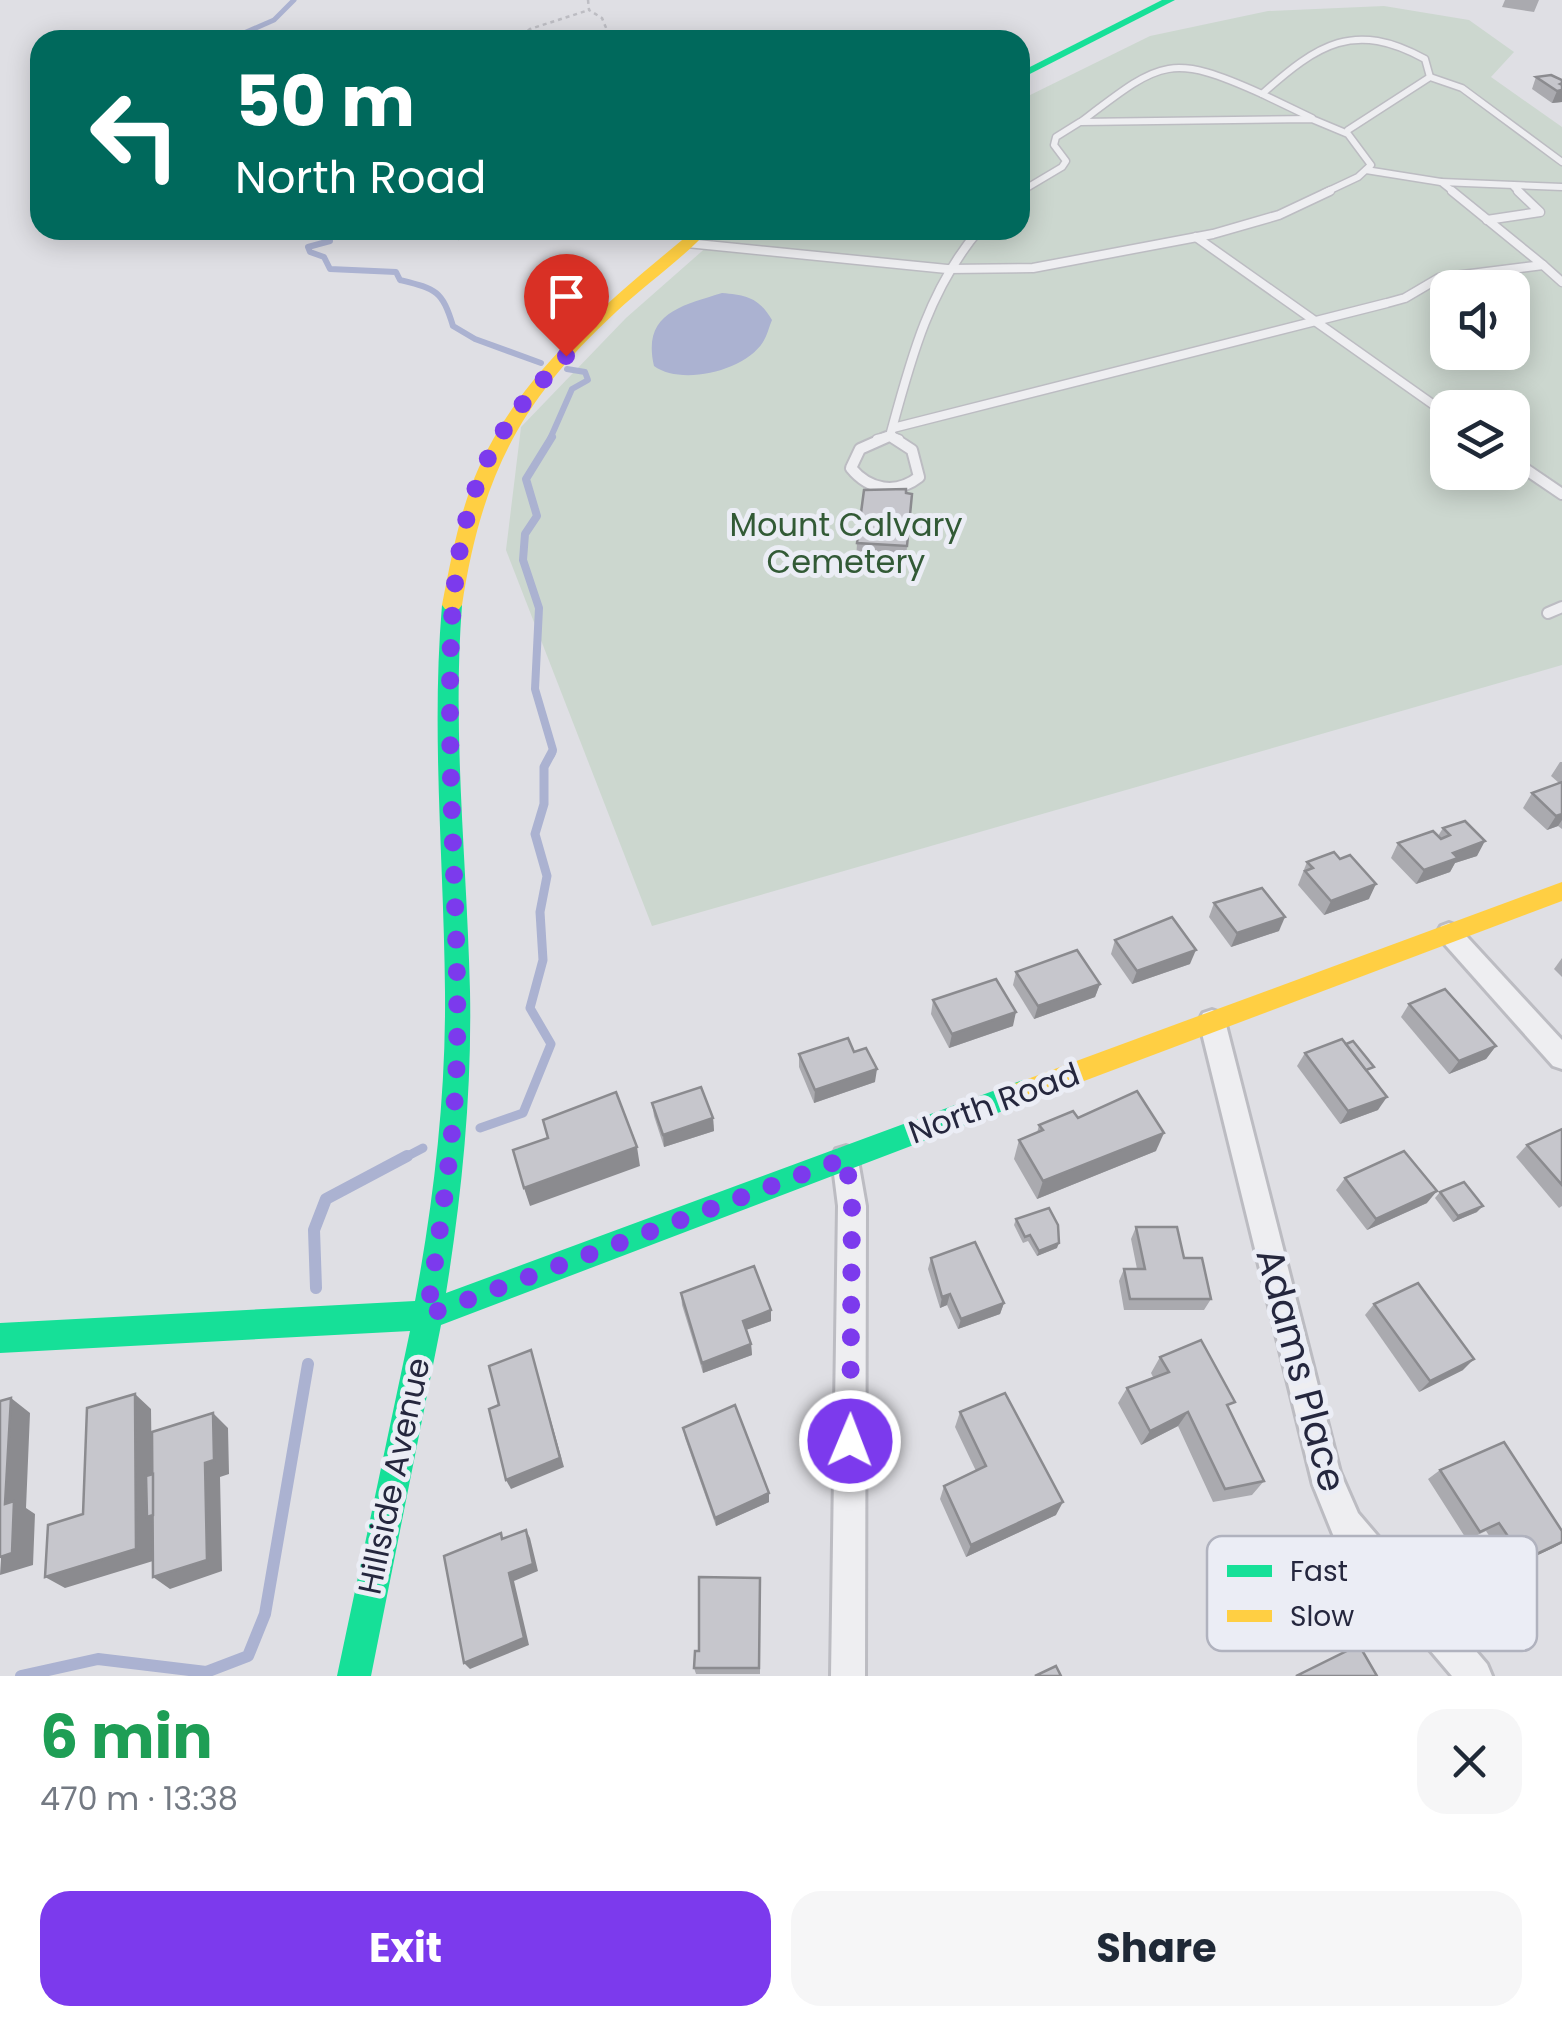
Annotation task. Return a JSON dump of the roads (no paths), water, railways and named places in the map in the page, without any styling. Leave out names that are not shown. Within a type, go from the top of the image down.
[{"type":"main road","points":[[1030,71],[1170,0]]},
{"type":"main road","name":"Hillside Avenue","points":[[354,1676],[427,1315],[454,1114],[457,1049],[450,653],[454,584],[466,518],[480,475],[529,396],[580,341],[691,240]]},
{"type":"main road","name":"North Road","points":[[0,1338],[427,1315],[1562,891]]},
{"type":"street","points":[[1449,934],[1562,1058]]},
{"type":"street","name":"Adams Place","points":[[1212,1022],[1324,1474],[1346,1525],[1355,1536]]},
{"type":"street","points":[[846,1158],[852,1206],[848,1676]]},
{"type":"street","name":"Adams Place","points":[[1454,1651],[1475,1676]]},
{"type":"lane","points":[[1262,94],[1305,55],[1344,39],[1404,47],[1425,58],[1430,77]]},
{"type":"lane","points":[[726,240],[947,269],[1033,268],[1196,237],[1279,216],[1371,165],[1364,146],[1348,130],[1205,70],[1172,67],[1137,84],[1056,137],[1054,145],[1066,161],[1030,186]]},
{"type":"lane","points":[[1348,130],[1430,77]]},
{"type":"lane","points":[[1430,77],[1462,88],[1562,162]]},
{"type":"lane","points":[[1080,122],[1312,118]]},
{"type":"lane","points":[[1366,170],[1441,182],[1562,187]]},
{"type":"lane","points":[[1441,182],[1562,282]]},
{"type":"lane","points":[[1487,220],[1540,212],[1514,188]]},
{"type":"lane","points":[[1196,237],[1430,402]]},
{"type":"lane","points":[[892,432],[915,352],[947,269],[971,240]]},
{"type":"lane","points":[[892,432],[918,458],[919,476],[911,484],[888,489],[872,486],[851,468],[854,456],[875,438],[892,432],[1405,298],[1439,278],[1543,265]]},
{"type":"lane","points":[[1530,472],[1562,494]]},
{"type":"lane","points":[[1548,613],[1562,607]]},
{"type":"water","points":[[722,293],[752,299],[772,320],[754,352],[728,368],[696,375],[666,372],[654,366],[652,348],[659,323],[679,308]]},
{"type":"waterway","points":[[251,30],[274,20],[294,0]]},
{"type":"waterway","points":[[330,240],[308,247],[310,252],[324,257],[330,269],[396,272],[400,280],[436,293],[453,326],[475,339],[541,363]]},
{"type":"waterway","points":[[550,439],[572,389],[588,380],[585,372],[567,369]]},
{"type":"waterway","points":[[551,755],[553,750],[535,689],[539,608],[523,560],[525,534],[537,516],[526,479],[552,437]]},
{"type":"waterway","points":[[480,1128],[523,1113],[551,1044],[530,1008],[543,960],[540,912],[547,876],[535,834],[544,804],[544,767],[552,752]]},
{"type":"waterway","points":[[402,1159],[423,1148]]},
{"type":"waterway","points":[[316,1288],[314,1230],[326,1199],[407,1156]]},
{"type":"waterway","points":[[21,1676],[98,1659],[206,1672],[248,1656],[265,1614],[308,1364]]},
{"type":"park label","name":"Mount Calvary Cemetery","points":[[846,544]]}]
